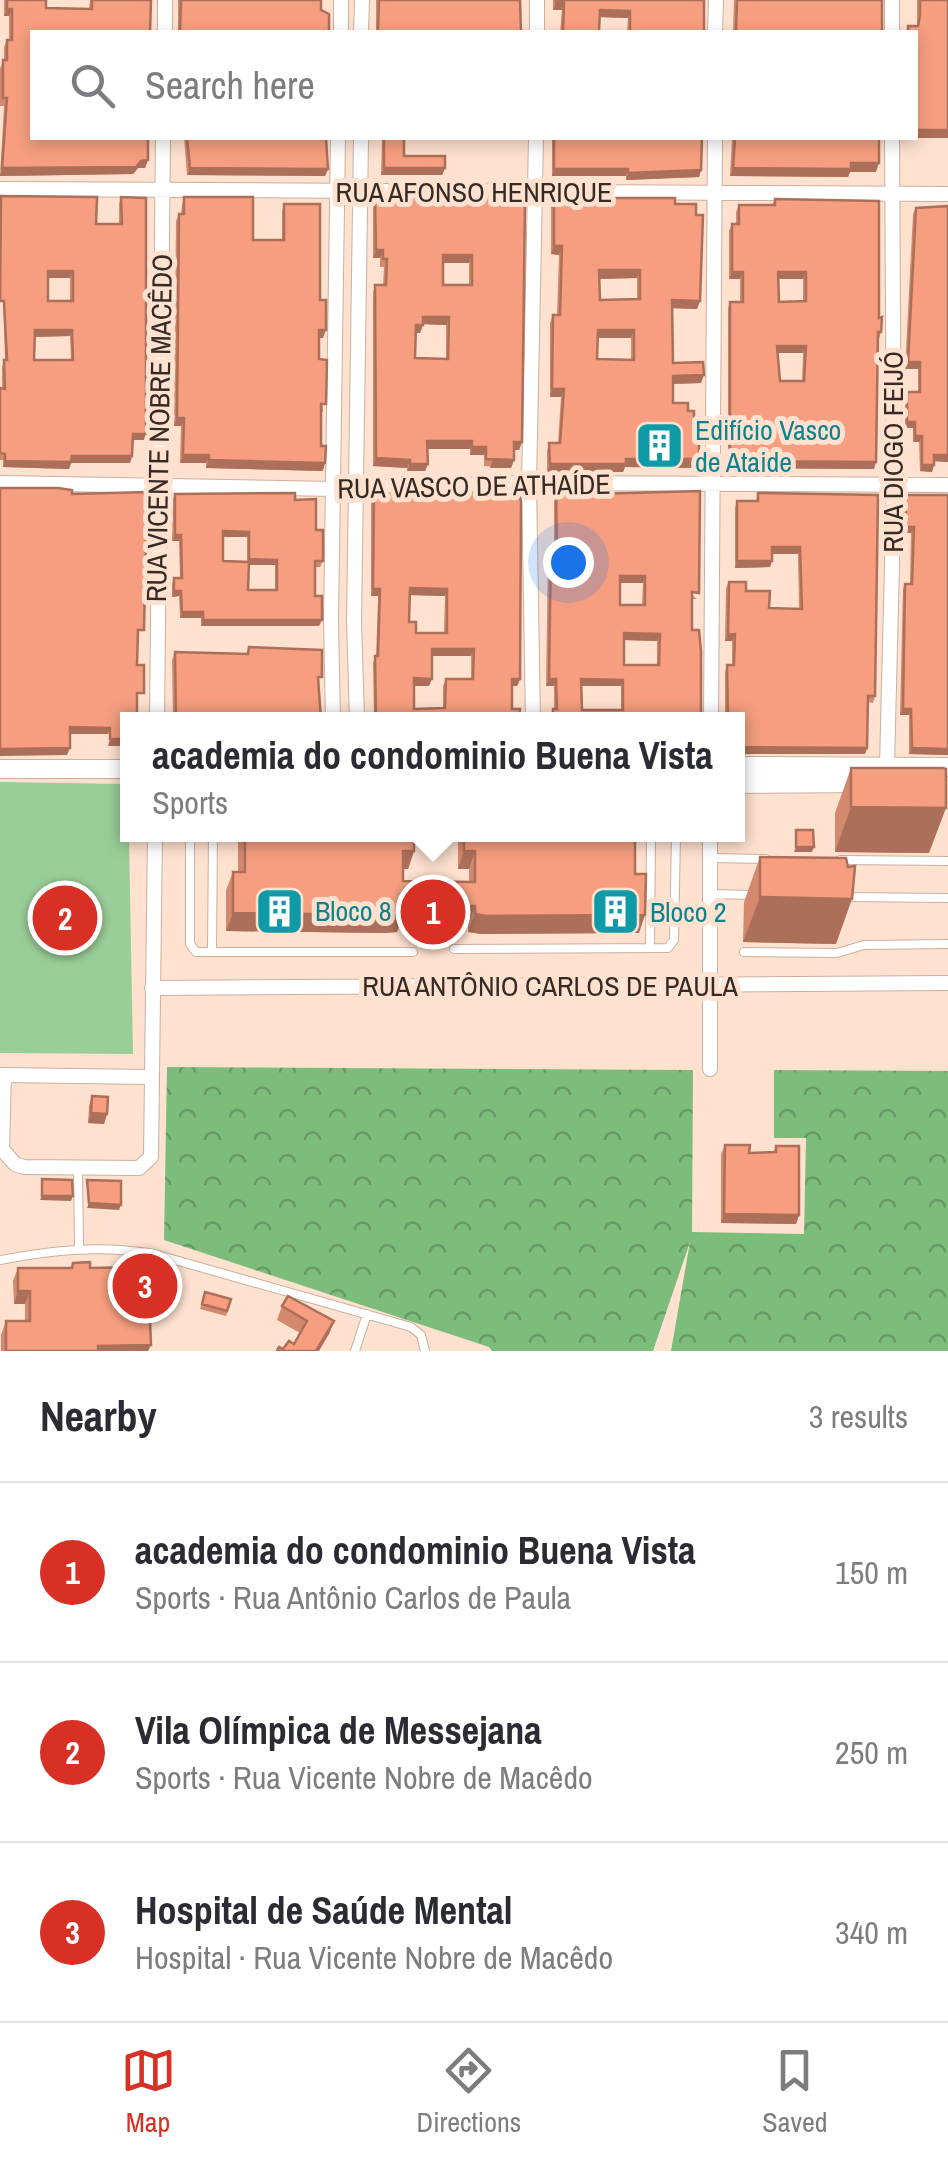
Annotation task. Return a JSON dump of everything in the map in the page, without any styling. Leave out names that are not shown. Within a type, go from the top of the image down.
[{"type":"street","points":[[164,30],[165,0]]},
{"type":"street","points":[[340,30],[341,0]]},
{"type":"street","points":[[362,0],[362,30]]},
{"type":"street","points":[[537,0],[537,30]]},
{"type":"street","points":[[715,30],[716,0]]},
{"type":"street","points":[[892,0],[892,30]]},
{"type":"street","name":"RUA VICENTE NOBRE MACÊDO","points":[[156,712],[163,140]]},
{"type":"street","points":[[333,712],[330,620],[338,140]]},
{"type":"street","points":[[357,712],[354,621],[361,140]]},
{"type":"street","points":[[533,712],[529,483],[536,140]]},
{"type":"street","points":[[712,712],[715,140]]},
{"type":"street","name":"RUA DIOGO FEIJÓ","points":[[887,766],[894,484],[892,140]]},
{"type":"street","name":"RUA AFONSO HENRIQUE","points":[[0,190],[948,194]]},
{"type":"street","points":[[336,329],[359,329]]},
{"type":"street","name":"RUA VASCO DE ATHAÍDE","points":[[0,483],[334,489],[529,483],[948,485]]},
{"type":"street","points":[[330,620],[354,621]]},
{"type":"street","points":[[745,766],[948,767]]},
{"type":"street","points":[[0,769],[120,769]]},
{"type":"street","points":[[745,784],[948,784]]},
{"type":"street","points":[[150,1077],[2,1075],[2,1150],[24,1167],[139,1168],[150,1158],[155,842]]},
{"type":"street","points":[[710,842],[710,1069]]},
{"type":"street","name":"RUA ANTÔNIO CARLOS DE PAULA","points":[[152,988],[948,984]]},
{"type":"lane","points":[[190,842],[190,944],[196,952],[414,952]]},
{"type":"lane","points":[[212,952],[213,842]]},
{"type":"lane","points":[[650,948],[652,842]]},
{"type":"lane","points":[[454,949],[668,948],[674,940],[676,842]]},
{"type":"lane","points":[[710,858],[781,859]]},
{"type":"lane","points":[[836,860],[948,861]]},
{"type":"lane","points":[[710,894],[764,896]]},
{"type":"lane","points":[[840,896],[948,898]]},
{"type":"lane","points":[[744,952],[844,953],[864,945],[948,944]]},
{"type":"lane","points":[[78,1168],[79,1248]]},
{"type":"lane","points":[[0,1260],[79,1248],[122,1248],[154,1254],[411,1327],[421,1335],[426,1351]]},
{"type":"lane","points":[[354,1351],[368,1314]]},
{"type":"green space","points":[[0,782],[120,784],[120,842],[129,842],[133,1054],[0,1053]]},
{"type":"green space","points":[[167,1067],[693,1070],[692,1232],[804,1234],[806,1138],[774,1138],[774,1070],[948,1071],[948,1351],[671,1351],[690,1242],[653,1351],[492,1351],[164,1240]]},
{"type":"building","points":[[7,0],[46,0],[46,8],[92,9],[92,0],[151,0],[150,30],[30,30],[30,140],[148,140],[148,160],[136,167],[2,168],[7,98],[3,98],[3,60],[7,60],[7,40],[12,40],[12,9],[7,9]]},
{"type":"building","points":[[181,0],[321,0],[321,10],[329,14],[329,30],[180,30]]},
{"type":"building","points":[[379,0],[520,0],[521,30],[378,30]]},
{"type":"building","points":[[556,0],[704,0],[704,30],[630,30],[630,11],[600,10],[599,30],[563,30],[564,2]]},
{"type":"building","points":[[737,0],[882,0],[882,30],[736,30]]},
{"type":"building","points":[[920,0],[948,0],[948,130],[918,130],[918,30],[908,30],[908,26],[918,26]]},
{"type":"building","points":[[187,140],[326,140],[328,169],[190,168]]},
{"type":"building","points":[[384,140],[404,140],[404,156],[445,156],[445,168],[384,168]]},
{"type":"building","points":[[554,140],[702,140],[701,170],[628,173],[628,169],[554,169]]},
{"type":"building","points":[[735,140],[879,140],[879,163],[851,163],[851,169],[733,168]]},
{"type":"building","points":[[1,196],[97,197],[96,224],[122,224],[121,197],[146,198],[146,434],[133,434],[132,456],[72,456],[71,462],[5,461],[5,454],[0,453],[0,388],[5,389],[7,360],[4,301],[0,301]],"holes":[[[48,271],[73,271],[73,301],[48,301]],[[35,330],[72,330],[73,360],[34,360]]]},
{"type":"building","points":[[512,196],[512,200],[525,200],[522,442],[514,442],[514,460],[486,459],[486,447],[472,447],[472,441],[427,441],[428,464],[376,458],[375,285],[386,285],[387,259],[383,259],[383,250],[376,250],[375,197]],"holes":[[[443,255],[472,255],[472,285],[443,285]],[[423,317],[449,317],[448,359],[415,358],[416,325],[423,325]]]},
{"type":"building","points":[[184,197],[253,197],[253,240],[284,240],[284,204],[320,204],[320,300],[326,300],[326,330],[319,330],[319,359],[327,360],[326,404],[321,404],[325,463],[209,460],[209,455],[183,455],[184,418],[177,418],[179,214],[184,214]]},
{"type":"building","points":[[554,198],[675,198],[675,204],[696,204],[696,215],[703,215],[700,301],[672,300],[673,363],[703,362],[704,375],[673,376],[673,403],[688,403],[688,411],[694,411],[694,418],[699,418],[699,459],[550,464],[549,443],[560,443],[564,389],[552,389],[553,315],[560,315],[562,246],[554,246]],"holes":[[[599,270],[640,270],[640,299],[600,300]],[[598,330],[634,330],[634,360],[597,359]]]},
{"type":"building","points":[[775,199],[879,201],[879,318],[882,317],[878,332],[876,462],[730,461],[730,302],[743,302],[743,272],[732,272],[732,224],[739,224],[739,205],[775,205]],"holes":[[[778,272],[806,272],[806,301],[779,302]],[[777,346],[806,346],[804,381],[780,381]]]},
{"type":"building","points":[[948,206],[948,455],[934,455],[934,465],[922,465],[922,436],[915,436],[915,422],[907,422],[907,392],[920,392],[920,362],[908,362],[916,208]]},
{"type":"building","points":[[0,488],[58,488],[72,490],[72,494],[147,492],[144,630],[138,630],[137,665],[144,665],[144,693],[137,693],[137,712],[120,712],[120,739],[110,739],[110,728],[70,727],[70,748],[0,749]]},
{"type":"building","points":[[700,491],[699,593],[692,592],[692,630],[699,630],[701,712],[553,712],[557,709],[556,679],[549,679],[551,546],[557,546],[556,495]],"holes":[[[620,576],[645,576],[645,605],[620,605]],[[624,633],[660,634],[659,665],[624,665]],[[581,679],[623,680],[623,710],[582,710]]]},
{"type":"building","points":[[374,492],[518,492],[520,679],[512,679],[512,709],[520,712],[376,712],[380,589],[373,589]],"holes":[[[410,588],[447,589],[447,633],[416,633],[416,622],[409,622]],[[432,649],[474,649],[473,679],[446,679],[445,708],[414,709],[414,678],[432,679]]]},
{"type":"building","points":[[295,493],[295,500],[316,499],[316,530],[323,530],[323,561],[315,561],[315,596],[322,596],[322,620],[203,620],[203,612],[182,612],[181,591],[174,591],[174,578],[182,578],[181,535],[175,535],[175,494]],"holes":[[[223,531],[249,532],[249,559],[277,560],[277,590],[248,590],[249,562],[223,561]]]},
{"type":"building","points":[[758,493],[878,495],[875,696],[868,696],[867,748],[745,747],[745,712],[728,712],[727,665],[734,665],[735,634],[728,635],[729,582],[746,582],[746,591],[770,591],[769,608],[802,609],[800,547],[772,547],[772,561],[737,561],[737,501],[758,501]]},
{"type":"building","points":[[906,495],[948,495],[948,749],[912,748],[911,709],[903,709],[905,584],[912,584],[914,527],[906,527]]},
{"type":"building","points":[[249,647],[322,650],[322,677],[318,677],[320,712],[176,712],[175,652],[248,654]]},
{"type":"building","points":[[851,768],[946,769],[946,808],[851,807]]},
{"type":"building","points":[[796,830],[813,830],[814,847],[796,847]]},
{"type":"building","points":[[245,842],[414,842],[414,851],[403,851],[403,881],[475,882],[475,851],[464,851],[464,842],[635,842],[635,874],[646,874],[645,915],[487,916],[475,914],[475,906],[403,906],[403,914],[391,915],[233,913],[233,872],[245,872]]},
{"type":"building","points":[[760,857],[846,858],[848,867],[855,866],[852,899],[760,897]]},
{"type":"building","points":[[92,1096],[108,1097],[107,1114],[91,1113]]},
{"type":"building","points":[[725,1145],[750,1145],[749,1153],[776,1152],[776,1146],[799,1146],[799,1215],[724,1214]]},
{"type":"building","points":[[42,1179],[72,1180],[73,1196],[42,1196]]},
{"type":"building","points":[[87,1180],[121,1181],[121,1205],[89,1203]]},
{"type":"building","points":[[90,1262],[90,1268],[137,1267],[137,1273],[161,1274],[161,1290],[137,1290],[136,1320],[150,1320],[151,1345],[98,1346],[98,1351],[6,1351],[6,1321],[30,1321],[30,1291],[18,1291],[18,1268],[72,1268],[73,1263]]},
{"type":"building","points":[[205,1292],[231,1299],[227,1311],[202,1304]]},
{"type":"building","points":[[288,1296],[334,1321],[316,1351],[277,1351],[289,1341],[294,1344],[307,1321],[282,1306]]},
{"type":"place","name":"Edifício Vasco de Ataide","points":[[660,446]]},
{"type":"place","name":"Bloco 8","points":[[280,911]]},
{"type":"place","name":"academia do condominio Buena Vista","points":[[433,912]]},
{"type":"place","name":"Bloco 2","points":[[615,912]]},
{"type":"place","name":"Vila Olímpica de Messejana","points":[[65,918]]},
{"type":"place","name":"Hospital de Saúde Mental","points":[[145,1286]]}]
